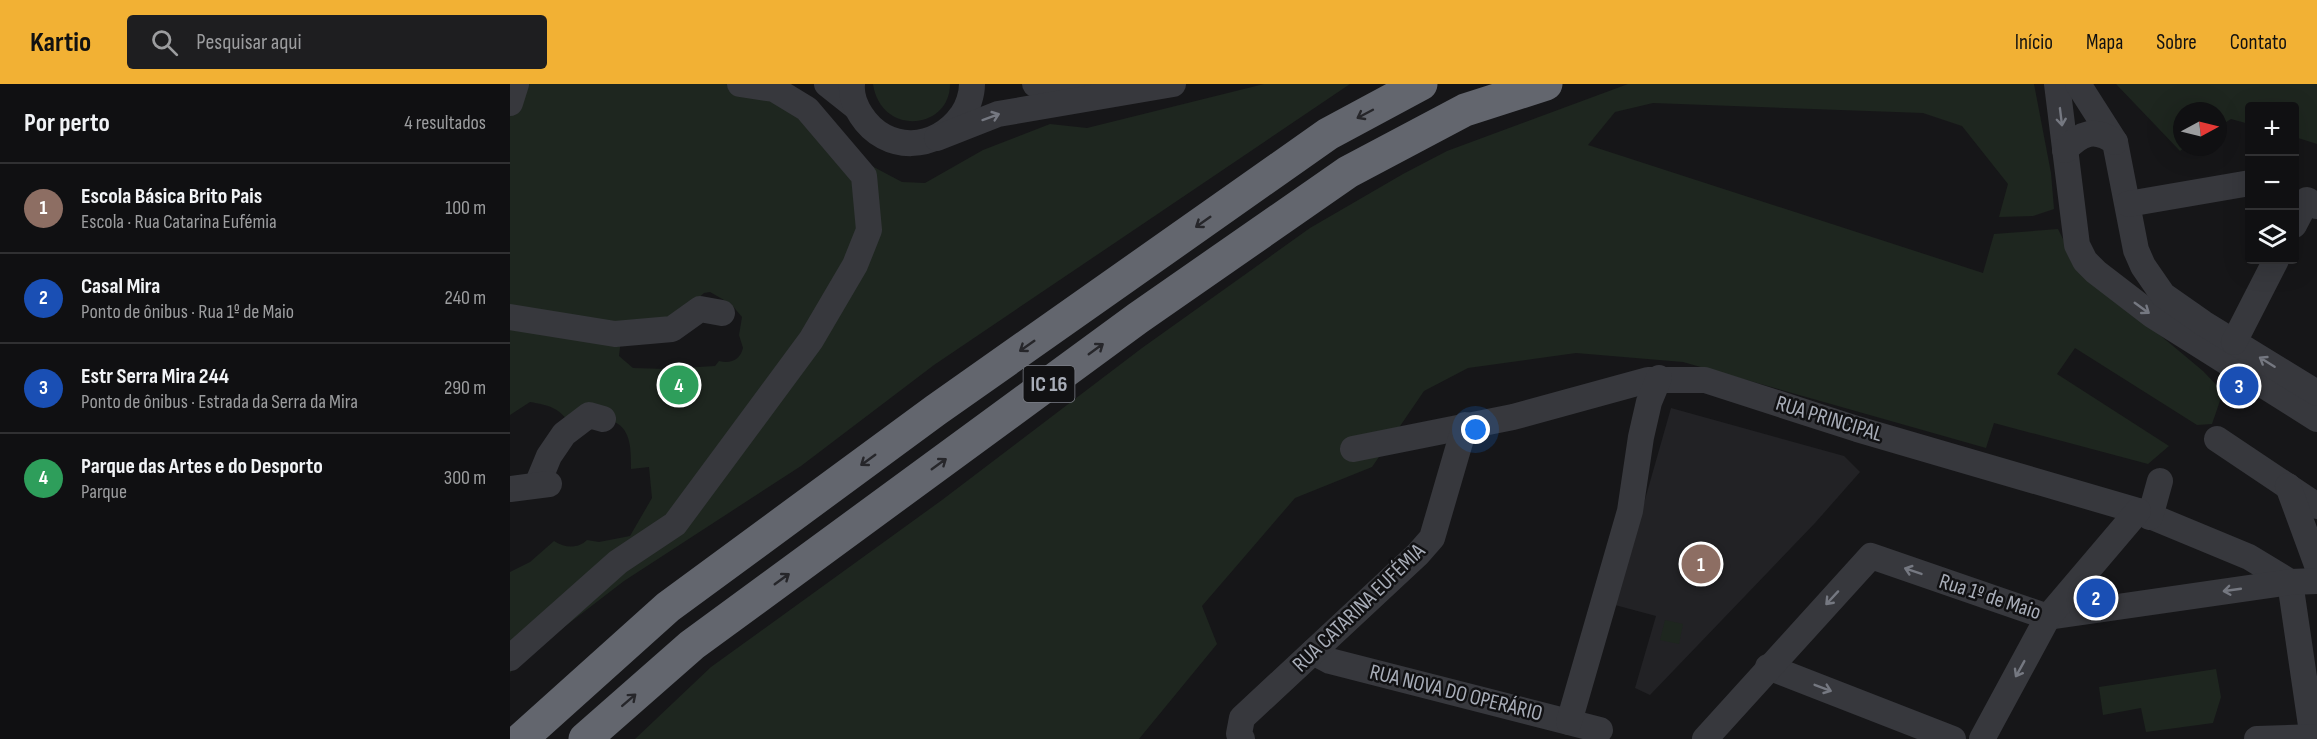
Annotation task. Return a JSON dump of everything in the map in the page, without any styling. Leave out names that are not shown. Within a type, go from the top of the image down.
[{"type":"highway","name":"IC 16","points":[[521,739],[668,607],[936,410],[1328,134],[1421,84]]},
{"type":"highway","name":"IC 16","points":[[585,739],[692,645],[1138,318],[1348,172],[1465,110],[1546,84]]},
{"type":"street","points":[[510,103],[516,84]]},
{"type":"street","points":[[510,658],[618,562],[675,524],[811,340],[855,265],[869,230],[864,176],[807,109],[774,89],[740,84]]},
{"type":"street","points":[[827,84],[854,95],[866,123],[881,136],[899,142],[918,143],[998,114],[1133,87]]},
{"type":"street","points":[[937,138],[954,126],[966,109],[972,84]]},
{"type":"street","points":[[1035,84],[1133,87],[1173,84]]},
{"type":"street","points":[[2057,84],[2077,246],[2085,261],[2151,315],[2317,419]]},
{"type":"street","points":[[2078,84],[2115,142],[2136,250],[2143,266],[2163,295],[2203,323],[2317,393]]},
{"type":"street","points":[[2065,150],[2080,137],[2088,134],[2102,133],[2115,142]]},
{"type":"street","points":[[2128,204],[2245,184]]},
{"type":"street","points":[[2299,216],[2306,200]]},
{"type":"street","points":[[2096,272],[2114,276],[2129,268],[2136,250]]},
{"type":"street","points":[[2234,342],[2275,264]]},
{"type":"street","points":[[510,317],[615,334],[672,329],[700,309],[722,313]]},
{"type":"street","points":[[1569,722],[1630,511],[1641,437],[1649,402],[1659,378]]},
{"type":"street","name":"RUA PRINCIPAL","points":[[1353,449],[1513,417],[1659,378],[1705,380],[1857,429],[2144,514],[2249,556],[2290,582]]},
{"type":"street","points":[[510,489],[543,484],[549,456],[564,434],[589,415],[603,419]]},
{"type":"street","name":"RUA CATARINA EUFÉMIA","points":[[1242,739],[1239,734],[1242,718],[1418,554],[1432,538],[1465,425]]},
{"type":"street","points":[[2217,439],[2317,506]]},
{"type":"street","points":[[1982,739],[2048,617],[2144,514],[2160,481]]},
{"type":"street","points":[[2288,486],[2317,565]]},
{"type":"street","name":"Rua 1º de Maio","points":[[1768,667],[1871,556],[2048,617],[2290,582],[2317,581]]},
{"type":"street","points":[[2257,739],[2314,738],[2290,582]]},
{"type":"street","name":"RUA NOVA DO OPERÁRIO","points":[[1313,652],[1330,661],[1600,730]]},
{"type":"street","points":[[1705,739],[1768,667],[1953,739]]},
{"type":"shaded area","points":[[510,84],[782,84],[868,164],[902,182],[925,183],[983,150],[1050,124],[1087,128],[1264,84],[1350,84],[934,365],[801,466],[624,581],[520,661],[510,673],[510,572],[530,562],[554,541],[571,547],[587,540],[599,542],[630,536],[652,498],[649,467],[631,469],[629,441],[619,424],[612,421],[570,425],[553,408],[530,402],[510,415]],"holes":[[[710,292],[731,304],[742,317],[739,335],[743,348],[740,356],[734,360],[719,361],[715,366],[666,369],[633,368],[619,356],[622,330],[676,318],[704,293]]]},
{"type":"shaded area","points":[[873,84],[950,84],[947,99],[939,111],[928,118],[914,121],[901,119],[888,113],[879,101]]},
{"type":"shaded area","points":[[1628,84],[2034,84],[2051,173],[2054,209],[2033,216],[1999,217],[2008,184],[1962,126],[1923,113],[1653,103],[1615,112],[1588,145],[1983,273],[1994,234],[2058,229],[2076,265],[2203,371],[2223,392],[2212,424],[2197,425],[2075,348],[2057,374],[2169,446],[2148,464],[1994,423],[1986,448],[1683,362],[1576,353],[1468,368],[1424,391],[1372,467],[1295,498],[1202,606],[1217,644],[1139,739],[635,739],[711,667],[942,500],[1142,348],[1310,228],[1447,151]]},
{"type":"shaded area","points":[[2116,84],[2317,84],[2317,144],[2299,138],[2299,102],[2245,102],[2245,123],[2231,119],[2227,121],[2227,102],[2173,102],[2173,144]]},
{"type":"shaded area","points":[[1671,408],[1844,456],[1860,472],[1815,523],[1650,695],[1635,688],[1656,616],[1615,605]]},
{"type":"shaded area","points":[[1665,620],[1683,624],[1679,644],[1660,640]]},
{"type":"shaded area","points":[[2216,669],[2221,697],[2213,723],[2146,732],[2141,708],[2103,715],[2099,687]]},
{"type":"place","name":"Parque das Artes e do Desporto","points":[[679,385]]},
{"type":"place","name":"Estr Serra Mira 244","points":[[2239,386]]},
{"type":"place","name":"Escola Básica Brito Pais","points":[[1701,564]]},
{"type":"place","name":"Casal Mira","points":[[2096,598]]}]
